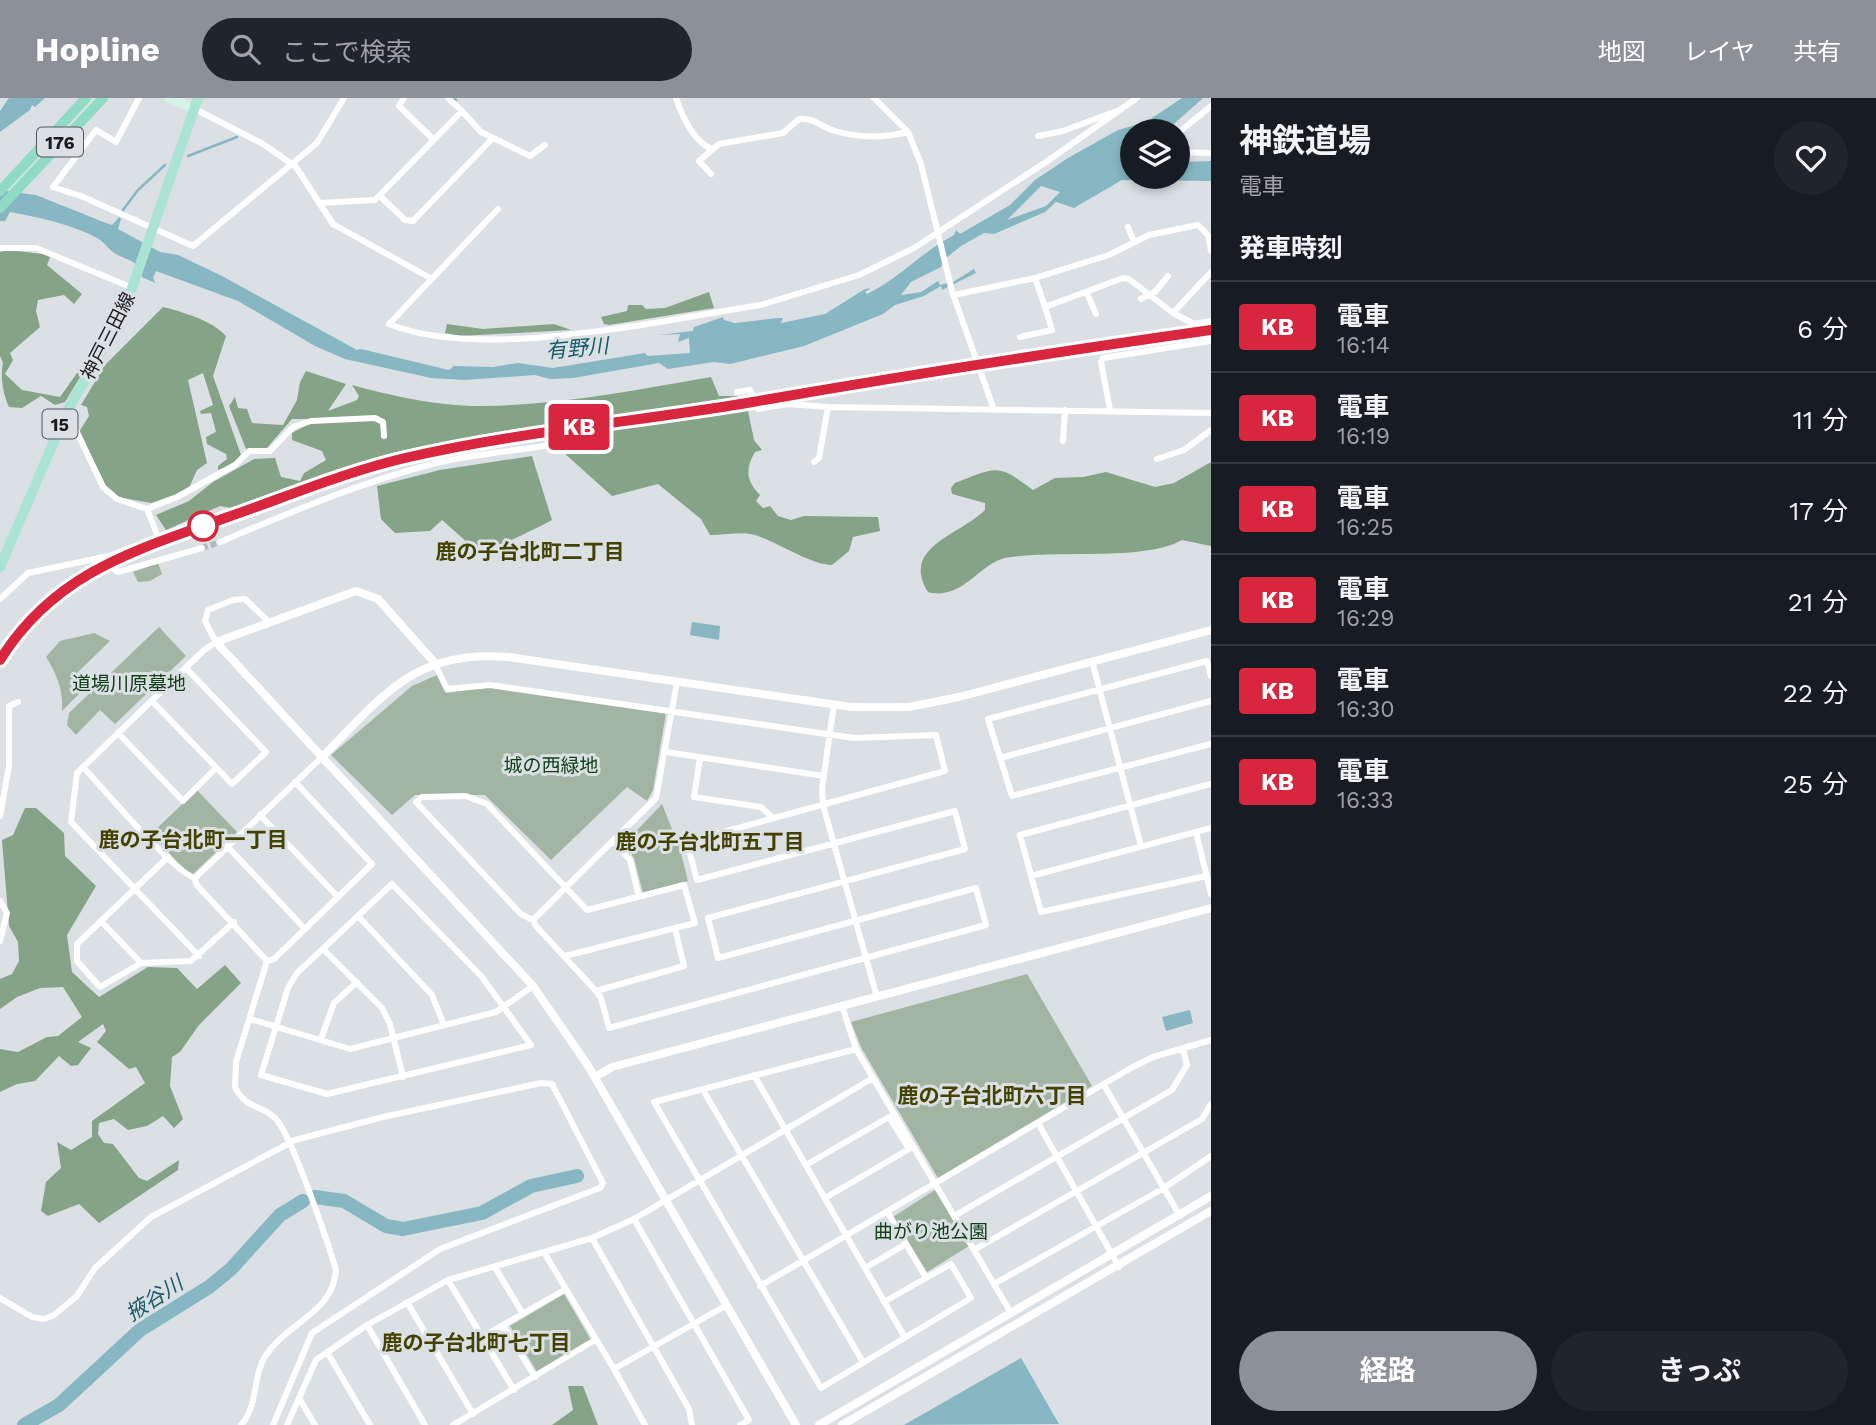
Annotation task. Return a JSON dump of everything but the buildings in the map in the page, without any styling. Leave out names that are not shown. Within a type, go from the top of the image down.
[{"type":"highway","name":"176","points":[[0,208],[13,184],[86,98]]},
{"type":"highway","name":"176","points":[[0,191],[13,184],[103,98]]},
{"type":"main road","points":[[169,98],[195,109]]},
{"type":"main road","name":"神戸三田線","points":[[0,567],[67,411],[111,338],[133,288],[198,98]]},
{"type":"street","points":[[139,98],[116,142],[96,130],[53,187],[93,201],[193,246],[317,143],[344,98]]},
{"type":"street","points":[[404,98],[400,106],[434,140]]},
{"type":"street","points":[[448,98],[481,132],[530,156],[545,145]]},
{"type":"street","points":[[676,98],[692,132],[700,142],[712,149]]},
{"type":"street","points":[[874,98],[908,132],[921,164],[953,293],[993,407]]},
{"type":"street","points":[[498,209],[389,324],[401,329],[465,338],[555,337],[761,305],[794,297],[859,275],[937,236],[1137,98]]},
{"type":"street","points":[[1190,123],[1211,106]]},
{"type":"street","points":[[195,109],[262,144],[292,166],[305,178],[333,224],[432,279]]},
{"type":"street","points":[[319,203],[375,200],[462,111]]},
{"type":"street","points":[[1038,136],[1063,131],[1110,111],[1119,111]]},
{"type":"street","points":[[711,174],[699,161],[712,149],[728,141],[783,133],[799,119],[805,118],[839,132],[877,136],[908,132]]},
{"type":"street","points":[[380,196],[405,220],[413,221],[493,138]]},
{"type":"street","points":[[1190,152],[1211,153]]},
{"type":"street","points":[[953,293],[1035,278],[1109,255],[1149,235],[1198,225],[1209,235],[1211,251]]},
{"type":"street","points":[[1128,227],[1134,242]]},
{"type":"street","points":[[0,248],[24,246],[44,250],[133,288]]},
{"type":"street","points":[[1173,313],[1211,272]]},
{"type":"street","points":[[1141,299],[1168,276]]},
{"type":"street","points":[[1020,337],[1052,330],[1035,278]]},
{"type":"street","points":[[1045,307],[1123,278],[1129,279],[1173,313],[1194,324],[1211,321]]},
{"type":"street","points":[[1087,293],[1096,314]]},
{"type":"street","points":[[1033,335],[1035,344]]},
{"type":"street","points":[[1110,410],[1101,362],[1103,358],[1211,341]]},
{"type":"street","points":[[737,392],[750,390],[758,409],[788,404],[828,407],[993,407],[1211,413]]},
{"type":"street","points":[[814,462],[819,458],[828,407]]},
{"type":"street","points":[[1061,437],[1065,410]]},
{"type":"street","points":[[0,599],[28,573],[98,558],[156,538],[158,530],[147,509],[117,499],[103,487],[67,411]]},
{"type":"street","points":[[147,509],[192,490],[235,465],[249,451],[270,451],[293,427],[311,421],[375,418],[383,422],[384,436]]},
{"type":"street","points":[[1157,459],[1184,450],[1211,430]]},
{"type":"street","points":[[220,542],[330,496],[400,473],[466,457],[552,445]]},
{"type":"street","points":[[98,558],[118,572],[202,548]]},
{"type":"street","points":[[199,956],[71,822],[77,774],[216,642],[343,594],[364,593],[378,599],[389,609],[434,662],[447,689],[490,684],[864,738],[932,733],[936,735],[945,771],[687,842],[697,880],[955,811],[961,827],[965,849],[708,918],[718,958],[976,888],[986,925],[609,1028],[601,998],[596,991],[536,926],[533,919],[518,911],[416,802],[422,797],[466,796],[487,804],[587,910],[684,885],[695,923],[565,956]]},
{"type":"street","points":[[269,622],[250,601],[239,598],[208,610],[205,615],[206,626],[216,642],[533,986],[595,1077],[796,1425]]},
{"type":"street","points":[[195,878],[401,681],[434,662],[491,655],[834,705],[880,709],[909,707],[959,697],[1211,630]]},
{"type":"street","points":[[1092,661],[1141,846]]},
{"type":"street","points":[[1211,677],[1207,661],[988,719],[1012,796],[1211,744]]},
{"type":"street","points":[[152,701],[232,784],[266,752],[186,668]]},
{"type":"street","points":[[533,919],[656,798],[677,682]]},
{"type":"street","points":[[1000,758],[1211,701]]},
{"type":"street","points":[[0,816],[9,766],[9,706],[18,702]]},
{"type":"street","points":[[834,705],[824,776],[823,805],[877,997]]},
{"type":"street","points":[[118,733],[183,800],[216,768]]},
{"type":"street","points":[[666,752],[824,776]]},
{"type":"street","points":[[700,758],[694,797],[761,807],[773,818]]},
{"type":"street","points":[[83,767],[184,873],[195,878]]},
{"type":"street","points":[[267,961],[274,959],[372,864],[295,782]]},
{"type":"street","points":[[1206,876],[1041,912],[1020,835],[1211,784]]},
{"type":"street","points":[[260,815],[338,897]]},
{"type":"street","points":[[1031,876],[1211,828]]},
{"type":"street","points":[[1196,832],[1211,894]]},
{"type":"street","points":[[613,841],[630,860],[639,897]]},
{"type":"street","points":[[227,846],[305,929]]},
{"type":"street","points":[[168,857],[77,944],[77,961],[100,987],[141,963],[191,961],[234,922]]},
{"type":"street","points":[[195,878],[196,884],[234,922],[267,961]]},
{"type":"street","points":[[392,884],[482,978],[531,1045],[327,1094],[261,1075],[288,988],[297,973],[323,948],[392,884]]},
{"type":"street","points":[[0,901],[7,913],[0,941]]},
{"type":"street","points":[[595,1077],[612,1067],[1211,908]]},
{"type":"street","points":[[358,916],[432,995],[444,1025]]},
{"type":"street","points":[[101,920],[141,963]]},
{"type":"street","points":[[596,991],[684,966],[675,928]]},
{"type":"street","points":[[323,948],[382,1008],[403,1076]]},
{"type":"street","points":[[241,1425],[252,1408],[265,1357],[278,1340],[327,1300],[335,1285],[336,1270],[289,1143],[276,1119],[248,1105],[234,1087],[236,1062],[267,961]]},
{"type":"street","points":[[321,1039],[334,1003],[356,982]]},
{"type":"street","points":[[250,1018],[350,1049],[496,1012],[533,986]]},
{"type":"street","points":[[842,1006],[856,1049],[1011,1313]]},
{"type":"street","points":[[760,1286],[1153,1057],[1211,1040]]},
{"type":"street","points":[[856,1049],[654,1102],[821,1388],[971,1298],[951,1264],[884,1302]]},
{"type":"street","points":[[954,1216],[1172,1090],[1187,1065],[1183,1049]]},
{"type":"street","points":[[754,1075],[904,1336]]},
{"type":"street","points":[[288,1425],[316,1360],[367,1325],[448,1280],[545,1254],[592,1238],[634,1219],[873,1078]]},
{"type":"street","points":[[0,1298],[32,1317],[44,1320],[54,1315],[77,1296],[95,1268],[150,1217],[289,1143],[383,1117],[552,1084],[603,1183],[600,1188],[589,1195],[440,1249],[313,1333],[273,1425]]},
{"type":"street","points":[[1104,1085],[1180,1216]]},
{"type":"street","points":[[703,1090],[863,1362]]},
{"type":"street","points":[[974,1250],[1202,1119],[1211,1104]]},
{"type":"street","points":[[806,1165],[889,1117],[909,1149],[825,1198]]},
{"type":"street","points":[[1038,1123],[1098,1225],[1119,1267]]},
{"type":"street","points":[[994,1284],[1164,1188],[1211,1156]]},
{"type":"street","points":[[819,1425],[1180,1216],[1211,1195]]},
{"type":"street","points":[[887,1211],[926,1278]]},
{"type":"street","points":[[842,1425],[1119,1267],[1211,1211]]},
{"type":"street","points":[[634,1219],[750,1422],[740,1425]]},
{"type":"street","points":[[592,1238],[689,1409],[691,1425]]},
{"type":"street","points":[[865,1268],[906,1244]]},
{"type":"street","points":[[545,1254],[645,1425]]},
{"type":"street","points":[[496,1269],[523,1314]]},
{"type":"street","points":[[448,1280],[513,1390]]},
{"type":"street","points":[[482,1337],[565,1289]]},
{"type":"street","points":[[407,1302],[473,1414]]},
{"type":"street","points":[[614,1369],[727,1305]]},
{"type":"street","points":[[367,1325],[425,1425]]},
{"type":"street","points":[[503,1325],[535,1377]]},
{"type":"street","points":[[453,1425],[595,1340]]},
{"type":"street","points":[[327,1352],[370,1425]]},
{"type":"street","points":[[299,1398],[315,1425]]},
{"type":"green space","points":[[8,250],[51,255],[47,265],[82,294],[74,304],[64,295],[38,300],[36,311],[40,327],[10,353],[13,360],[5,374],[22,390],[60,397],[87,359],[93,356],[65,402],[55,405],[41,396],[22,408],[9,407],[7,402],[0,356],[0,252]]},
{"type":"green space","points":[[709,292],[714,308],[609,325],[604,324],[601,317],[627,311],[628,305],[642,305],[646,309],[665,308]]},
{"type":"green space","points":[[163,307],[206,322],[226,336],[213,376],[241,455],[232,465],[218,470],[218,466],[227,459],[226,454],[207,444],[206,437],[216,432],[211,413],[201,414],[200,411],[213,405],[203,373],[188,380],[207,463],[197,470],[188,490],[151,503],[118,497],[106,486],[79,432],[89,416],[87,407],[81,405],[105,365]]},
{"type":"green space","points":[[447,324],[483,329],[554,324],[571,330],[460,336],[445,333]]},
{"type":"green space","points":[[306,371],[346,384],[328,411],[357,400],[359,396],[352,385],[417,400],[484,406],[569,400],[711,377],[719,396],[745,396],[754,440],[762,450],[755,452],[748,475],[760,495],[756,501],[763,508],[770,506],[778,516],[791,520],[804,516],[878,517],[880,531],[853,537],[849,551],[832,565],[814,561],[755,535],[710,535],[701,519],[658,484],[612,496],[554,444],[544,429],[429,448],[362,463],[253,502],[231,508],[220,506],[166,530],[156,515],[189,501],[213,482],[254,459],[275,458],[281,477],[300,481],[304,473],[326,460],[322,451],[292,440],[292,433],[305,426],[307,419],[292,419],[266,449],[246,449],[229,406],[235,397],[238,408],[247,409],[252,423],[283,425],[297,400],[300,382]]},
{"type":"green space","points":[[532,456],[552,520],[508,542],[485,558],[442,520],[430,531],[395,533],[381,519],[377,486],[440,470]]},
{"type":"green space","points":[[1211,462],[1211,546],[1182,540],[1145,551],[1005,558],[987,567],[960,587],[940,593],[928,592],[921,577],[922,564],[927,553],[985,510],[985,503],[952,494],[951,488],[955,483],[996,470],[1012,475],[1033,490],[1055,478],[1083,477],[1106,472],[1155,487],[1174,483]]},
{"type":"green space","points":[[158,563],[162,574],[150,581],[138,582],[133,572]]},
{"type":"green space","name":"道場川原墓地","points":[[159,627],[186,656],[115,724],[100,710],[76,735],[67,725],[69,713]]},
{"type":"green space","points":[[94,633],[110,641],[78,672],[88,685],[62,711],[58,682],[46,657],[60,641]]},
{"type":"green space","name":"城の西緑地","points":[[437,675],[446,693],[490,687],[666,713],[653,790],[647,801],[627,787],[551,860],[485,795],[415,795],[392,815],[331,755],[412,686]]},
{"type":"green space","points":[[197,790],[237,832],[191,876],[151,834]]},
{"type":"green space","points":[[662,804],[680,849],[688,881],[643,893],[634,858],[624,844]]},
{"type":"green space","points":[[25,808],[36,808],[64,833],[65,856],[96,886],[67,935],[72,972],[99,997],[148,967],[177,968],[197,989],[225,965],[241,983],[199,1025],[180,1052],[172,1057],[170,1086],[183,1119],[174,1128],[163,1116],[147,1126],[128,1130],[114,1119],[99,1123],[98,1134],[104,1143],[113,1144],[139,1178],[147,1181],[179,1160],[178,1170],[99,1223],[79,1204],[48,1216],[41,1211],[46,1182],[61,1168],[57,1142],[71,1150],[92,1137],[92,1121],[145,1083],[136,1067],[129,1069],[97,1042],[106,1031],[103,1024],[78,1042],[91,1048],[78,1065],[71,1066],[59,1056],[35,1081],[17,1084],[0,1092],[0,1049],[18,1052],[47,1037],[58,1036],[82,1017],[63,987],[40,988],[17,997],[0,1009],[0,979],[12,974],[19,961],[18,942],[9,926],[2,840],[13,835]]},
{"type":"green space","points":[[1027,974],[1092,1086],[938,1178],[862,1049],[851,1022]]},
{"type":"green space","name":"曲がり池公園","points":[[935,1190],[969,1246],[927,1272],[893,1217]]},
{"type":"green space","points":[[564,1294],[591,1340],[537,1372],[510,1326]]},
{"type":"green space","points":[[568,1386],[583,1386],[598,1425],[552,1425],[573,1410]]},
{"type":"water","points":[[9,98],[45,98],[35,107],[32,105],[30,110],[0,132],[0,111]]},
{"type":"water","points":[[1182,98],[1203,98],[1179,119],[1150,119]]},
{"type":"water","points":[[1118,130],[1120,181],[1074,208],[1056,202],[1045,212],[994,234],[984,233],[961,246],[946,258],[941,267],[911,282],[901,295],[921,292],[938,281],[940,285],[953,282],[974,269],[976,273],[942,290],[941,286],[924,296],[895,305],[883,314],[804,346],[730,364],[714,362],[668,369],[659,363],[573,378],[550,379],[535,375],[464,380],[431,378],[345,359],[315,346],[238,301],[156,271],[153,277],[155,283],[142,277],[138,267],[132,262],[99,239],[78,229],[10,212],[5,221],[0,221],[0,190],[36,195],[112,225],[119,217],[121,219],[118,229],[160,252],[178,255],[222,276],[357,350],[449,370],[454,366],[493,367],[518,363],[553,368],[645,353],[648,356],[690,353],[689,338],[678,342],[680,334],[658,335],[693,331],[694,327],[723,317],[724,320],[735,323],[783,318],[781,323],[825,314],[865,289],[871,288],[865,292],[867,294],[879,288],[954,235],[956,230],[960,234],[1010,205],[1035,180]],"holes":[[[1041,186],[1060,192],[1046,206],[1007,220]]]},
{"type":"water","points":[[1211,161],[1211,181],[1190,181],[1190,162]]},
{"type":"water","points":[[692,622],[720,626],[719,640],[690,635]]},
{"type":"water","points":[[1190,1010],[1193,1023],[1166,1031],[1162,1017]]},
{"type":"water","points":[[1021,1358],[1059,1424],[904,1425]]},
{"type":"waterway","points":[[188,156],[237,137]]},
{"type":"waterway","points":[[123,210],[138,190],[165,165]]},
{"type":"waterway","name":"掖谷川","points":[[315,1197],[344,1201],[386,1226],[403,1229],[482,1213],[531,1186],[577,1176]]},
{"type":"waterway","name":"掖谷川","points":[[24,1425],[59,1405],[140,1330],[209,1287],[231,1269],[280,1215],[303,1201]]},
{"type":"tunnel","points":[[202,548],[220,542]]},
{"type":"railway","points":[[0,660],[21,630],[45,606],[71,585],[100,568],[161,541],[316,486],[405,458],[532,434],[1211,330]]},
{"type":"train","name":"KB","points":[[0,660],[23,627],[59,591],[104,564],[382,464],[452,448],[639,417],[1211,330]]},
{"type":"district","name":"鹿の子台北町二丁目","points":[[530,551]]},
{"type":"district","name":"鹿の子台北町一丁目","points":[[193,839]]},
{"type":"district","name":"鹿の子台北町五丁目","points":[[710,841]]},
{"type":"district","name":"鹿の子台北町六丁目","points":[[992,1095]]},
{"type":"district","name":"鹿の子台北町七丁目","points":[[476,1342]]},
{"type":"water label","name":"有野川","points":[[577,348]]}]
